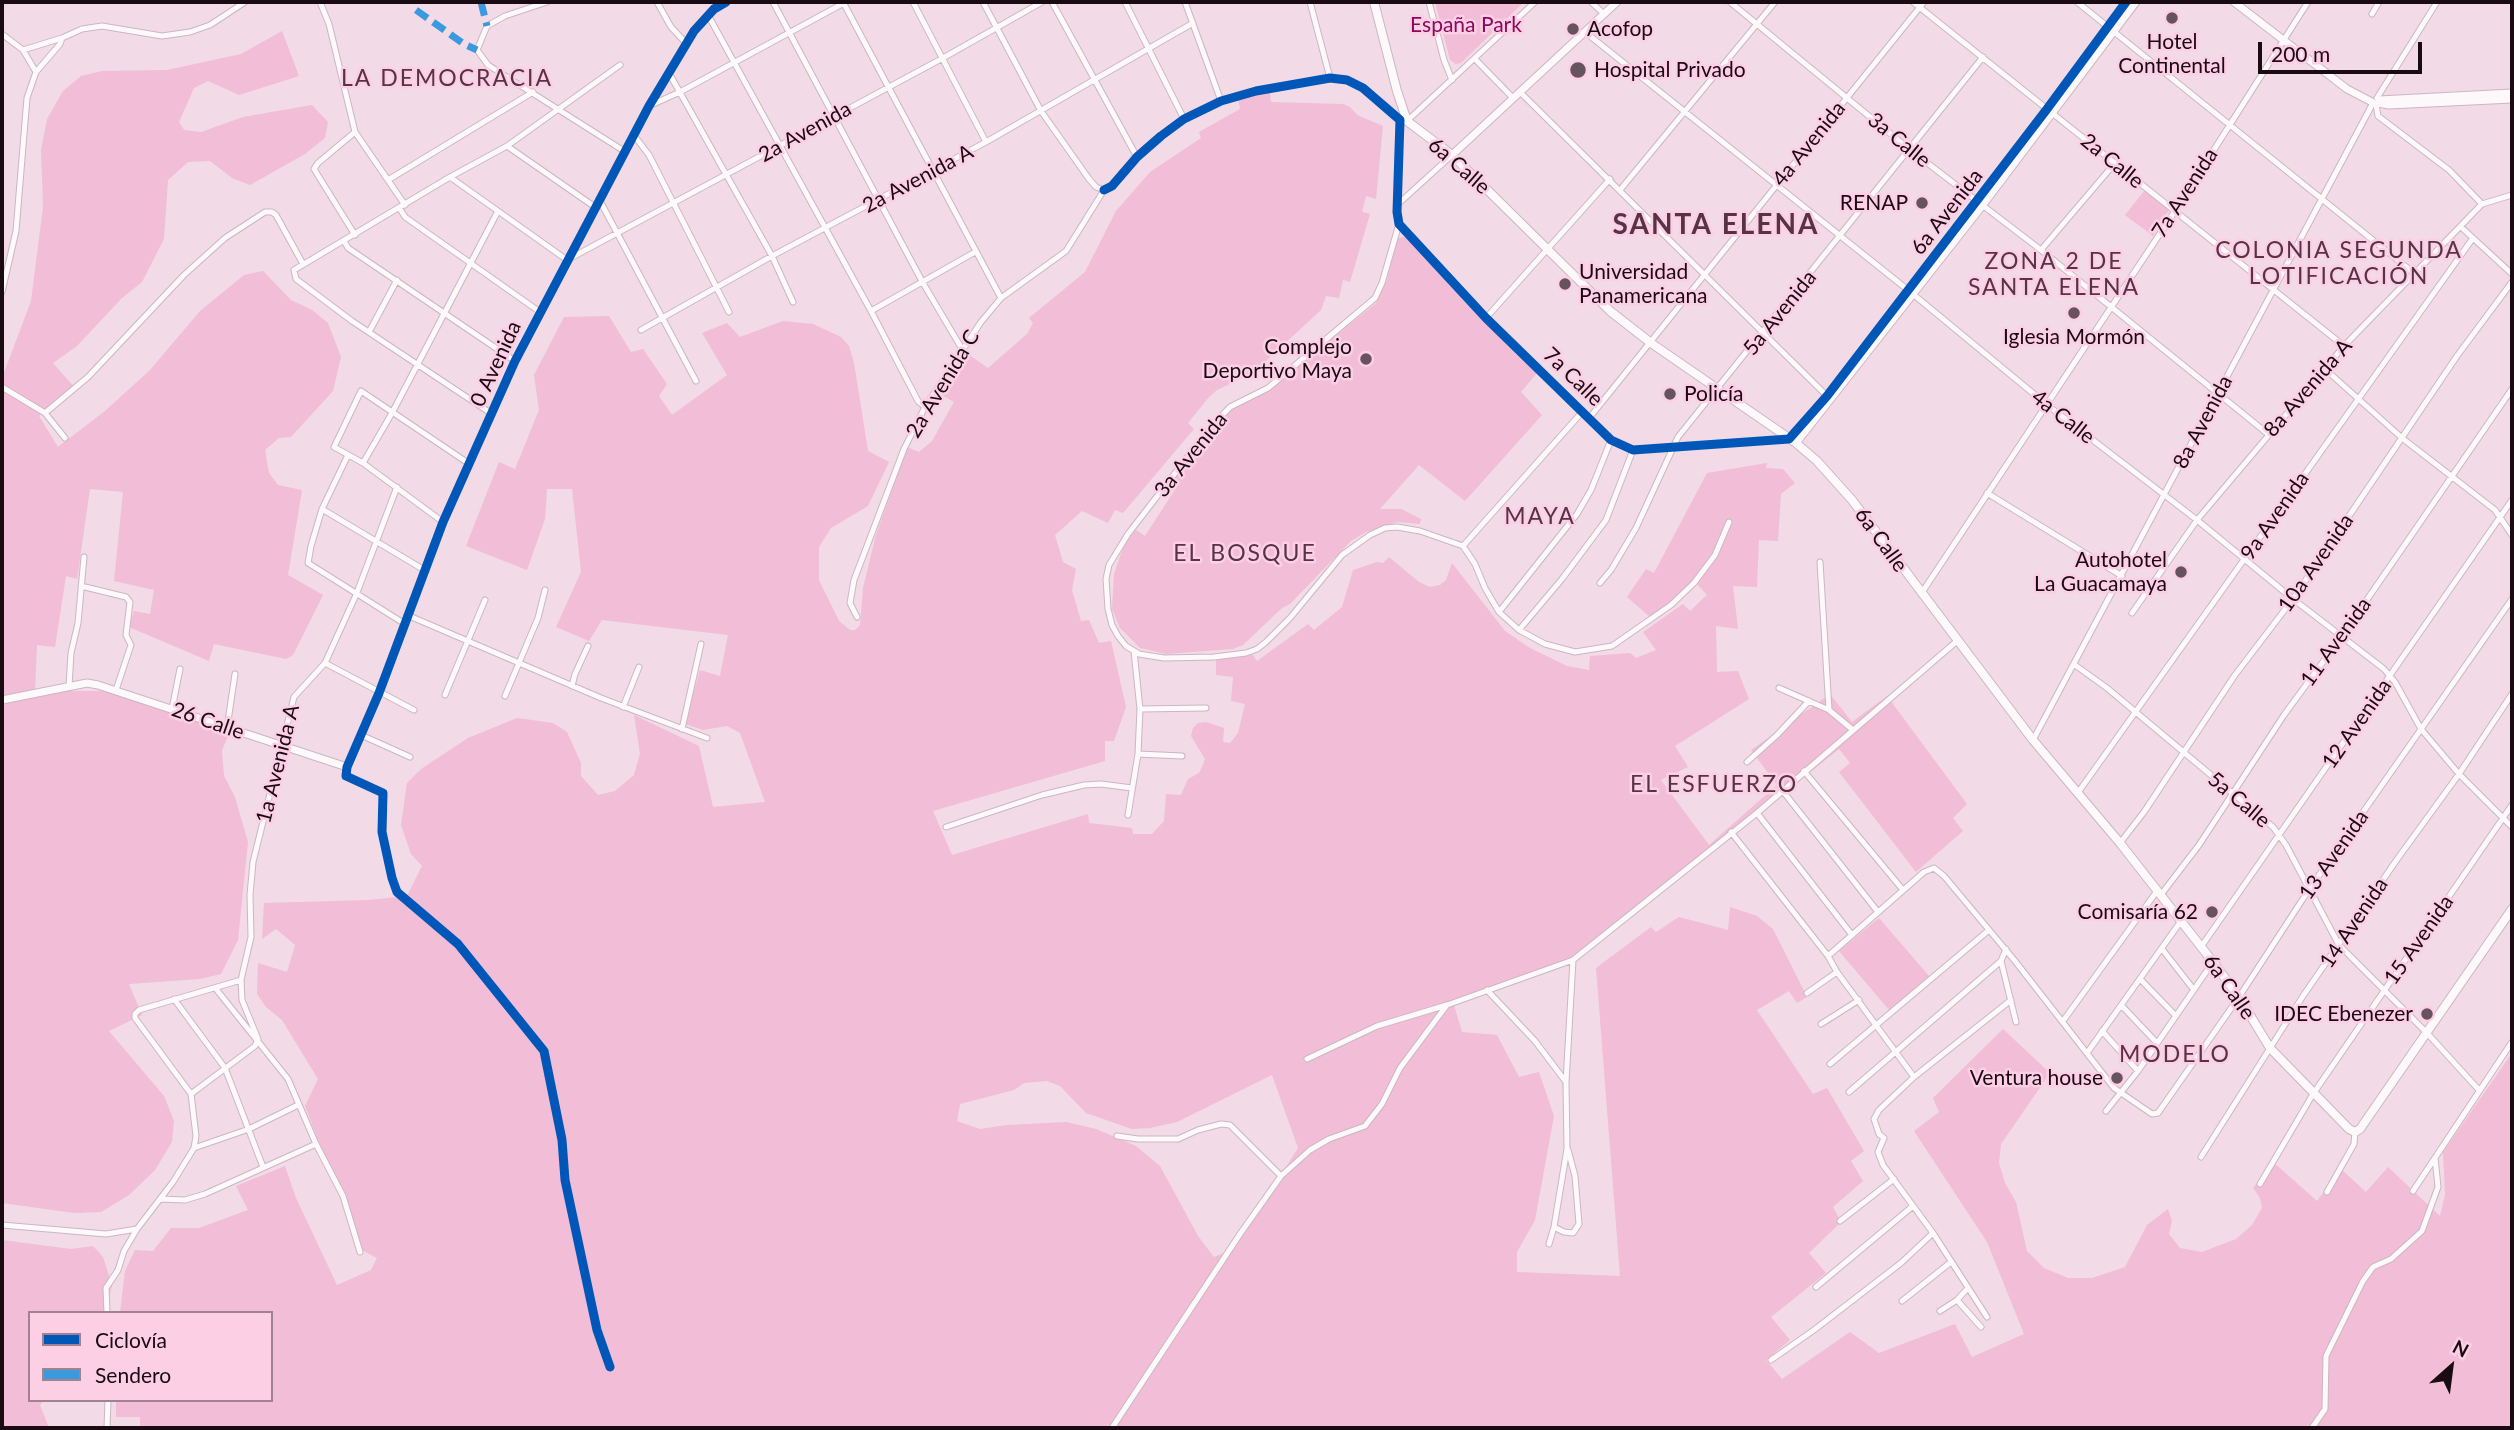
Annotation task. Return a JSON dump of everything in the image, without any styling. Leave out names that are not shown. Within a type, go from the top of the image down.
[{"type":"main road","points":[[1374,2],[1396,91],[1407,121]]},
{"type":"main road","name":"6a Calle","points":[[1407,121],[1452,155],[1610,311],[1817,461],[1852,500],[2033,740],[2120,843],[2213,962],[2239,997],[2270,1048],[2313,1094],[2355,1132]]},
{"type":"main road","points":[[2355,1132],[2360,1129],[2512,909]]},
{"type":"street","points":[[23,50],[82,29],[102,26],[162,36],[190,32],[210,25],[245,2]]},
{"type":"street","points":[[320,2],[329,24],[355,132],[388,180],[405,218],[540,312]]},
{"type":"street","points":[[522,2],[524,9]]},
{"type":"street","points":[[547,2],[487,26],[477,50],[488,65],[624,151]]},
{"type":"street","points":[[657,2],[671,27],[686,43]]},
{"type":"street","name":"0 Avenida","points":[[347,767],[379,693],[443,522],[515,361],[633,134],[668,73],[686,43],[708,15],[726,2]]},
{"type":"street","points":[[773,2],[923,283],[962,349]]},
{"type":"street","points":[[649,106],[680,92],[844,2],[1001,298]]},
{"type":"street","points":[[913,2],[986,142]]},
{"type":"street","points":[[983,2],[1041,111],[1088,179],[1104,190]]},
{"type":"street","name":"2a Avenida","points":[[567,260],[1042,2]]},
{"type":"street","points":[[1052,2],[1137,157]]},
{"type":"street","points":[[1125,2],[1184,119]]},
{"type":"street","points":[[1185,2],[1221,101]]},
{"type":"street","points":[[1310,2],[1330,78],[1356,83],[1400,120],[1397,205],[1399,224]]},
{"type":"street","points":[[1429,2],[1452,80]]},
{"type":"street","points":[[1407,121],[1535,2]]},
{"type":"street","points":[[1591,2],[1604,14]]},
{"type":"street","points":[[1397,205],[1618,2]]},
{"type":"street","name":"3a Calle","points":[[1730,2],[1909,149],[2041,250],[2268,434]]},
{"type":"street","points":[[1620,190],[1775,2]]},
{"type":"street","name":"2a Calle","points":[[1913,2],[1922,4],[1983,57],[2344,346]]},
{"type":"street","points":[[2077,2],[2415,274]]},
{"type":"street","name":"6a Avenida","points":[[1792,441],[1829,398],[2050,111],[2111,28],[2126,2]]},
{"type":"street","name":"6a Avenida","points":[[2111,28],[2136,2]]},
{"type":"street","points":[[2234,2],[2354,88],[2389,106],[2512,99]]},
{"type":"street","points":[[2242,2],[2285,40]]},
{"type":"street","name":"7a Avenida","points":[[1921,594],[2175,211],[2308,2]]},
{"type":"street","points":[[2372,14],[2379,2]]},
{"type":"street","name":"8a Avenida","points":[[2033,740],[2321,198],[2437,2]]},
{"type":"street","name":"4a Avenida","points":[[1590,417],[1922,4]]},
{"type":"street","points":[[708,15],[918,401],[925,407]]},
{"type":"street","name":"2a Avenida A","points":[[641,330],[824,227],[986,142],[1193,23]]},
{"type":"street","name":"4a Calle","points":[[1585,32],[2046,404],[2391,675],[2421,729],[2459,774],[2512,827]]},
{"type":"street","points":[[2,33],[23,50],[36,72]]},
{"type":"street","points":[[2,292],[16,231],[27,98],[36,72],[62,38]]},
{"type":"street","name":"5a Avenida","points":[[1600,583],[1631,538],[1673,447],[1983,57]]},
{"type":"street","points":[[1475,59],[1513,98]]},
{"type":"street","points":[[492,414],[369,332],[296,279],[294,270],[507,146],[620,65]]},
{"type":"street","points":[[668,73],[772,256],[793,302]]},
{"type":"street","name":"2a Avenida C","points":[[857,617],[849,603],[854,580],[904,449],[925,407],[962,349],[1001,298],[1066,251],[1104,190],[1112,186],[1137,157],[1184,119],[1221,101],[1256,90],[1330,78]]},
{"type":"street","points":[[388,180],[533,92]]},
{"type":"street","points":[[1520,92],[1829,398]]},
{"type":"street","points":[[2376,101],[2512,93]]},
{"type":"street","points":[[2376,101],[2378,116],[2449,170],[2482,204],[2512,195]]},
{"type":"street","points":[[355,132],[314,169],[355,235]]},
{"type":"street","points":[[633,134],[649,155],[729,312]]},
{"type":"street","points":[[507,146],[597,203],[618,232],[696,381]]},
{"type":"street","points":[[2041,250],[2115,163]]},
{"type":"street","points":[[450,177],[567,260]]},
{"type":"street","points":[[1486,318],[1610,179]]},
{"type":"street","name":"8a Avenida A","points":[[2132,613],[2197,520],[2268,434],[2344,346],[2482,204]]},
{"type":"street","points":[[363,463],[498,211]]},
{"type":"street","points":[[45,413],[89,377],[184,275],[225,238],[265,212],[276,215],[303,264]]},
{"type":"street","name":"7a Calle","points":[[1399,224],[1486,318],[1611,440],[1633,450],[1792,441]]},
{"type":"street","name":"3a Avenida","points":[[1137,653],[1126,646],[1118,636],[1108,610],[1106,579],[1115,553],[1210,428],[1230,407],[1268,388],[1375,298],[1399,224]]},
{"type":"street","points":[[2461,227],[2512,274]]},
{"type":"street","name":"9a Avenida","points":[[2077,794],[2473,238]]},
{"type":"street","points":[[344,241],[348,248],[515,361]]},
{"type":"street","points":[[871,311],[975,252]]},
{"type":"street","points":[[369,332],[397,280]]},
{"type":"street","name":"10a Avenida","points":[[2120,843],[2185,754],[2235,675],[2293,599],[2512,282]]},
{"type":"street","points":[[2325,369],[2402,438],[2501,517],[2512,535]]},
{"type":"street","points":[[2,387],[45,413],[65,438]]},
{"type":"street","name":"11 Avenida","points":[[2063,1021],[2232,795],[2284,715],[2342,636],[2512,389]]},
{"type":"street","points":[[443,522],[363,463],[334,447],[361,391],[468,463]]},
{"type":"street","points":[[1463,547],[1583,411]]},
{"type":"street","points":[[1499,612],[1577,514],[1591,490],[1611,440]]},
{"type":"street","points":[[1519,630],[1606,520],[1633,450]]},
{"type":"street","points":[[348,455],[322,509],[308,563],[356,595],[406,620],[468,641],[623,707],[707,738]]},
{"type":"street","name":"1a Avenida A","points":[[241,980],[251,937],[250,895],[253,862],[294,697],[325,663],[356,595],[397,487]]},
{"type":"street","points":[[1987,493],[2122,576]]},
{"type":"street","name":"12 Avenida","points":[[2201,947],[2512,500]]},
{"type":"street","points":[[322,509],[426,571]]},
{"type":"street","points":[[1128,815],[1138,754],[1140,709],[1137,653],[1164,658],[1214,657],[1257,649],[1290,618],[1342,555],[1355,544],[1385,528],[1420,531],[1463,547],[1475,564],[1499,612],[1519,630],[1545,644],[1575,652],[1612,646],[1671,605],[1694,583],[1715,555],[1729,522]]},
{"type":"street","points":[[69,686],[84,557]]},
{"type":"street","points":[[1820,562],[1829,710]]},
{"type":"street","points":[[81,586],[126,597],[130,602],[126,635],[131,645],[116,690]]},
{"type":"street","points":[[505,696],[538,618],[545,590]]},
{"type":"street","name":"13 Avenida","points":[[2122,1093],[2152,1114],[2158,1113],[2239,997],[2310,888],[2512,599]]},
{"type":"street","points":[[445,695],[485,600]]},
{"type":"street","points":[[1307,1059],[1377,1026],[1447,1005],[1573,960],[1757,813],[1957,641]]},
{"type":"street","points":[[682,729],[701,645]]},
{"type":"street","points":[[572,686],[588,646]]},
{"type":"street","points":[[325,663],[414,710]]},
{"type":"street","name":"5a Calle","points":[[2075,665],[2273,827],[2310,888],[2339,945],[2427,1033],[2479,1090]]},
{"type":"street","points":[[623,707],[639,667]]},
{"type":"street","points":[[172,709],[180,669]]},
{"type":"street","points":[[227,728],[235,674]]},
{"type":"street","name":"26 Calle","points":[[2,700],[87,683],[116,690],[347,767]]},
{"type":"street","points":[[1779,688],[1829,710],[1853,730]]},
{"type":"street","name":"14 Avenida","points":[[2202,1157],[2270,1048],[2512,694]]},
{"type":"street","points":[[1747,762],[1809,701]]},
{"type":"street","points":[[1140,709],[1206,708]]},
{"type":"street","points":[[361,735],[410,757]]},
{"type":"street","points":[[1138,754],[1182,756]]},
{"type":"street","points":[[347,767],[346,776],[383,793],[382,832],[391,878],[397,892],[458,944],[544,1051],[562,1140],[565,1180],[597,1329],[610,1367]]},
{"type":"street","points":[[1804,771],[1903,890]]},
{"type":"street","points":[[947,827],[1042,795],[1084,785],[1132,788]]},
{"type":"street","points":[[1782,790],[1878,912]]},
{"type":"street","name":"15 Avenida","points":[[2260,1184],[2313,1094],[2512,805]]},
{"type":"street","points":[[1757,813],[1852,935]]},
{"type":"street","points":[[1731,832],[1828,956],[1913,1077]]},
{"type":"street","points":[[1828,956],[1924,872],[1934,869],[1944,876],[2006,949],[2114,1088],[2122,1093]]},
{"type":"street","points":[[2087,1053],[2181,921]]},
{"type":"street","points":[[1830,1064],[1989,930]]},
{"type":"street","points":[[1849,1092],[2001,961],[2006,949]]},
{"type":"street","points":[[2162,949],[2194,990]]},
{"type":"street","points":[[1549,1244],[1555,1227],[1567,1149],[1566,1082],[1573,960]]},
{"type":"street","points":[[2001,961],[2016,1021]]},
{"type":"street","points":[[2106,1111],[2138,1071],[2213,962]]},
{"type":"street","points":[[1807,993],[1837,972]]},
{"type":"street","points":[[107,1311],[106,1287],[137,1229],[194,1148],[196,1136],[191,1094],[135,1018],[139,1010],[241,980],[242,1000],[258,1039],[255,1046],[191,1094]]},
{"type":"street","points":[[2141,980],[2176,1016]]},
{"type":"street","points":[[216,989],[288,1079],[316,1144],[343,1196],[360,1252]]},
{"type":"street","points":[[1487,990],[1535,1041],[1566,1082]]},
{"type":"street","points":[[174,999],[225,1068],[263,1167]]},
{"type":"street","points":[[1821,1024],[1859,1000]]},
{"type":"street","points":[[1987,1317],[1933,1233],[1883,1165],[1878,1152],[1884,1138],[1874,1119],[1879,1110],[1913,1077],[2011,1000]]},
{"type":"street","points":[[1112,1428],[1232,1245],[1281,1176],[1310,1150],[1329,1139],[1365,1126],[1382,1104],[1400,1069],[1447,1005]]},
{"type":"street","points":[[2121,1005],[2157,1043]]},
{"type":"street","points":[[2102,1031],[2138,1071]]},
{"type":"street","points":[[2413,1191],[2512,1042]]},
{"type":"street","points":[[194,1148],[249,1129],[298,1105]]},
{"type":"street","points":[[1117,1136],[1178,1139],[1198,1130],[1221,1124],[1230,1125],[1281,1176]]},
{"type":"street","points":[[2327,1192],[2354,1144],[2355,1132]]},
{"type":"street","points":[[160,1199],[185,1200],[205,1194],[316,1144]]},
{"type":"street","points":[[1555,1227],[1573,1233],[1579,1224],[1574,1176],[1567,1149]]},
{"type":"street","points":[[2312,1428],[2325,1409],[2326,1356],[2364,1281],[2373,1267],[2392,1258],[2422,1231],[2438,1187],[2435,1158]]},
{"type":"street","points":[[1840,1221],[1894,1179]]},
{"type":"street","points":[[1816,1287],[1913,1206]]},
{"type":"street","points":[[2,1225],[106,1234],[137,1229]]},
{"type":"street","points":[[1771,1360],[1901,1263],[1933,1233]]},
{"type":"street","points":[[1902,1301],[1951,1262]]},
{"type":"street","points":[[1940,1311],[1968,1288]]},
{"type":"street","points":[[1956,1300],[1980,1327]]},
{"type":"street","points":[[107,1428],[108,1402]]},
{"type":"green space","name":"España Park","points":[[1435,2],[1524,2],[1461,63],[1456,64],[1450,60]]},
{"type":"green space","points":[[282,31],[299,76],[239,95],[208,81],[194,88],[179,122],[184,130],[201,132],[243,117],[312,105],[328,122],[325,138],[305,154],[250,185],[232,178],[210,161],[188,162],[168,180],[164,239],[142,282],[122,298],[77,346],[53,363],[76,389],[39,416],[58,447],[105,411],[150,370],[200,311],[244,275],[263,271],[291,300],[312,310],[328,323],[341,357],[333,391],[291,437],[279,438],[265,450],[269,473],[278,485],[302,490],[288,575],[323,595],[293,655],[286,659],[214,644],[209,661],[129,627],[134,611],[150,614],[154,590],[114,581],[123,492],[90,489],[77,579],[66,576],[55,647],[37,645],[35,691],[103,691],[144,701],[230,732],[222,750],[224,776],[235,797],[248,842],[238,940],[221,974],[200,979],[129,984],[142,1015],[109,1031],[164,1096],[174,1121],[172,1142],[155,1170],[129,1195],[101,1212],[74,1213],[2,1203],[2,378],[31,301],[43,207],[41,150],[47,119],[63,91],[81,76],[102,71],[167,70],[241,54]]},
{"type":"green space","points":[[1270,91],[1271,102],[1343,104],[1357,115],[1383,126],[1376,199],[1366,196],[1362,212],[1370,214],[1350,282],[1343,280],[1339,298],[1326,296],[1321,310],[1253,373],[1217,390],[1209,397],[1188,423],[1194,429],[1123,513],[1115,510],[1108,523],[1082,511],[1055,535],[1063,562],[1076,569],[1072,590],[1081,621],[1089,620],[1099,643],[1111,641],[1126,707],[1114,741],[1105,741],[1105,761],[933,811],[952,855],[1088,814],[1089,823],[1132,828],[1133,834],[1152,834],[1164,821],[1166,794],[1181,795],[1188,779],[1199,773],[1202,767],[1205,759],[1191,736],[1193,728],[1198,723],[1206,722],[1224,728],[1223,742],[1230,743],[1238,733],[1245,704],[1231,701],[1233,677],[1216,675],[1216,658],[1253,655],[1257,661],[1308,624],[1314,630],[1342,607],[1353,570],[1377,562],[1383,563],[1389,557],[1419,582],[1430,587],[1440,585],[1446,580],[1452,563],[1505,631],[1530,648],[1567,666],[1589,670],[1590,656],[1630,653],[1636,658],[1656,650],[1643,632],[1683,604],[1690,611],[1707,595],[1696,583],[1650,617],[1627,597],[1646,569],[1654,573],[1707,473],[1767,463],[1766,468],[1783,469],[1795,483],[1781,494],[1778,541],[1759,540],[1757,587],[1733,586],[1738,629],[1716,626],[1717,672],[1738,671],[1749,699],[1675,746],[1688,767],[1661,780],[1709,845],[1777,785],[1751,750],[1830,694],[1852,722],[1887,696],[1967,804],[1953,818],[1963,831],[1916,872],[1839,772],[1850,763],[1839,749],[1582,955],[1454,1005],[1462,1032],[1497,1035],[1519,1077],[1539,1072],[1554,1116],[1535,1220],[1517,1252],[1517,1272],[1620,1276],[1596,968],[1651,927],[1656,932],[1679,917],[1728,930],[1730,907],[1757,916],[1773,929],[1807,997],[1797,1003],[1789,991],[1757,1010],[1813,1094],[1827,1088],[1864,1151],[1851,1161],[1863,1181],[1833,1207],[1841,1222],[1809,1253],[1826,1273],[1771,1317],[1790,1340],[1766,1360],[1782,1379],[1850,1332],[1879,1353],[1955,1324],[1972,1357],[2024,1334],[1987,1242],[1914,1131],[1939,1112],[1933,1098],[2003,1029],[2050,1073],[2001,1144],[1999,1163],[2005,1183],[2016,1202],[2027,1251],[2044,1268],[2068,1278],[2092,1278],[2125,1267],[2147,1225],[2168,1209],[2172,1221],[2169,1234],[2180,1248],[2202,1252],[2236,1239],[2252,1225],[2262,1208],[2260,1198],[2253,1188],[2273,1162],[2317,1201],[2341,1169],[2366,1192],[2388,1167],[2440,1216],[2445,1195],[2443,1152],[2512,1053],[2512,1428],[140,1428],[140,1417],[116,1417],[116,1402],[273,1402],[273,1311],[120,1311],[125,1271],[135,1250],[153,1251],[171,1228],[199,1228],[248,1210],[236,1186],[285,1166],[296,1198],[337,1285],[371,1270],[377,1258],[360,1249],[305,1106],[318,1079],[282,1020],[266,1007],[257,994],[258,963],[287,972],[295,945],[276,929],[262,939],[264,903],[369,900],[407,896],[422,866],[411,854],[401,825],[407,783],[421,769],[468,738],[517,718],[553,723],[567,732],[581,763],[581,776],[598,795],[615,791],[634,775],[640,754],[634,715],[699,746],[713,807],[765,802],[740,733],[727,726],[703,730],[685,724],[700,670],[720,676],[728,635],[602,620],[589,641],[556,627],[581,572],[572,489],[547,489],[545,519],[527,570],[466,546],[499,462],[515,469],[539,410],[534,375],[564,317],[609,316],[631,352],[643,349],[667,384],[659,396],[672,415],[727,375],[702,333],[727,323],[740,337],[783,321],[813,324],[841,337],[849,346],[854,363],[868,451],[889,462],[868,506],[831,528],[819,547],[819,580],[839,621],[850,630],[855,630],[860,625],[863,588],[876,535],[907,447],[919,452],[932,441],[954,402],[938,393],[965,352],[988,368],[1027,334],[1033,323],[1029,318],[1085,272],[1116,211],[1150,172],[1201,138],[1199,132],[1240,109],[1238,97]],"holes":[[[1272,1075],[1298,1148],[1234,1249],[1214,1257],[1198,1236],[1160,1166],[1136,1146],[1096,1129],[1066,1122],[980,1129],[957,1121],[960,1104],[1014,1090],[1024,1083],[1047,1081],[1060,1086],[1086,1113],[1132,1129],[1150,1128],[1177,1122]]]},
{"type":"green space","points":[[2145,190],[2169,210],[2153,236],[2125,215]]},
{"type":"green space","points":[[1405,237],[1538,372],[1521,392],[1542,415],[1465,501],[1419,465],[1380,509],[1401,509],[1421,519],[1420,524],[1397,522],[1366,532],[1351,541],[1290,604],[1282,608],[1243,645],[1233,649],[1166,654],[1140,648],[1120,628],[1112,609],[1114,574],[1124,545],[1136,530],[1145,536],[1176,488],[1171,483],[1220,420],[1235,407],[1287,375],[1376,303],[1387,280],[1396,238]]},
{"type":"green space","points":[[1879,918],[1929,976],[1889,1010],[1839,951]]},
{"type":"green space","points":[[2,1240],[71,1249],[93,1246],[103,1257],[112,1285],[106,1311],[28,1311],[28,1402],[42,1402],[40,1405],[49,1428],[2,1428]]},
{"type":"marked path","points":[[481,2],[487,26]]},
{"type":"marked path","points":[[416,10],[464,44],[477,50]]},
{"type":"cycle path","points":[[610,1367],[597,1330],[565,1180],[562,1140],[544,1051],[458,944],[397,892],[382,832],[383,793],[346,776],[347,767],[379,693],[443,522],[515,361],[649,106],[694,31],[714,9],[726,2]]},
{"type":"cycle path","points":[[1104,190],[1112,186],[1137,157],[1161,136],[1184,119],[1221,101],[1256,91],[1330,78],[1347,80],[1363,88],[1400,120],[1397,212],[1399,224],[1486,318],[1611,440],[1633,450],[1789,439],[1827,396],[2126,2]]},
{"type":"place","name":"Hotel Continental","points":[[2172,18]]},
{"type":"place","name":"Acofop","points":[[1573,29]]},
{"type":"place","name":"Hospital Privado","points":[[1578,70]]},
{"type":"place","name":"RENAP","points":[[1922,203]]},
{"type":"place","name":"Universidad Panamericana","points":[[1565,284]]},
{"type":"place","name":"Iglesia Mormón","points":[[2074,313]]},
{"type":"place","name":"Complejo Deportivo Maya","points":[[1366,359]]},
{"type":"place","name":"Policía","points":[[1670,394]]},
{"type":"place","name":"Autohotel La Guacamaya","points":[[2181,572]]},
{"type":"place","name":"Comisaría 62","points":[[2212,912]]},
{"type":"place","name":"IDEC Ebenezer","points":[[2427,1014]]},
{"type":"place","name":"Ventura house","points":[[2117,1078]]},
{"type":"district","name":"LA DEMOCRACIA","points":[[447,79]]},
{"type":"district","name":"SANTA ELENA","points":[[1716,225]]},
{"type":"district","name":"COLONIA SEGUNDA LOTIFICACIÓN","points":[[2339,264]]},
{"type":"district","name":"ZONA 2 DE SANTA ELENA","points":[[2054,275]]},
{"type":"district","name":"MAYA","points":[[1540,517]]},
{"type":"district","name":"EL BOSQUE","points":[[1245,554]]},
{"type":"district","name":"EL ESFUERZO","points":[[1714,785]]},
{"type":"district","name":"MODELO","points":[[2175,1055]]}]
